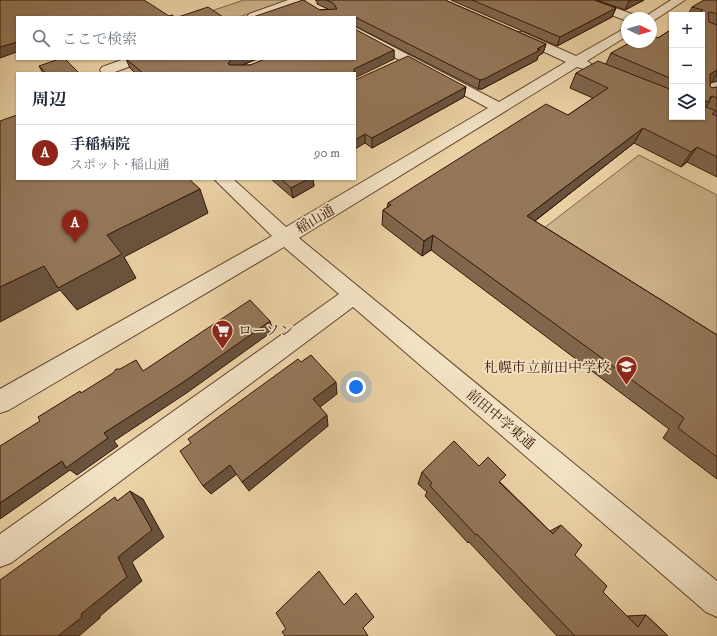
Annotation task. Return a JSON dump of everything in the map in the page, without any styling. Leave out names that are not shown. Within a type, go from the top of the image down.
[{"type":"street","points":[[256,16],[299,0],[311,7]]},
{"type":"street","points":[[582,0],[621,14]]},
{"type":"street","points":[[657,13],[675,1]]},
{"type":"street","points":[[657,17],[669,19]]},
{"type":"street","points":[[507,31],[599,71]]},
{"type":"street","points":[[356,32],[499,108]]},
{"type":"street","name":"稲山通","points":[[0,402],[285,237],[621,35]]},
{"type":"street","points":[[395,66],[408,59]]},
{"type":"street","points":[[105,69],[134,60]]},
{"type":"street","points":[[705,95],[717,86]]},
{"type":"street","name":"前田中学東通","points":[[224,180],[285,237],[717,601]]},
{"type":"street","points":[[0,552],[354,295]]},
{"type":"shaded area","points":[[244,0],[283,0],[282,2],[242,16],[219,16],[211,11]]},
{"type":"shaded area","points":[[639,155],[717,195],[717,344],[540,231]]},
{"type":"building","points":[[0,0],[144,0],[169,16],[16,16],[16,42],[0,47]]},
{"type":"building","points":[[303,0],[320,10],[337,9],[334,4],[327,0],[445,0],[546,44],[537,49],[540,50],[480,80],[356,18],[356,16],[256,16]]},
{"type":"building","points":[[472,0],[594,0],[616,8],[560,37]]},
{"type":"building","points":[[704,0],[717,0],[717,14],[710,12],[708,13],[709,22],[717,25],[717,70],[710,74],[710,86],[712,88],[717,87],[717,98],[712,96],[710,97],[710,101],[705,102],[705,12],[700,12],[703,10],[692,7]]},
{"type":"building","points":[[208,7],[222,16],[181,16]]},
{"type":"building","points":[[356,30],[394,50],[354,69],[354,72],[142,72],[127,60],[230,60],[228,64],[230,65],[250,65],[262,60],[356,60]]},
{"type":"building","points":[[669,31],[669,78],[611,53],[621,48],[657,48],[658,38]]},
{"type":"building","points":[[408,56],[466,87],[372,138],[365,134],[356,139],[356,80]]},
{"type":"building","points":[[56,60],[66,60],[78,72],[45,72],[39,66]]},
{"type":"building","points":[[598,61],[669,89],[669,120],[705,120],[705,106],[716,111],[712,114],[717,116],[717,157],[697,147],[691,152],[643,128],[527,216],[717,335],[717,457],[678,428],[684,418],[433,235],[424,241],[383,210],[391,205],[388,203],[546,104],[568,115],[608,88],[576,73]]},
{"type":"building","points":[[16,115],[16,180],[190,180],[200,189],[107,235],[122,254],[58,288],[44,266],[0,287],[0,121]]},
{"type":"building","points":[[282,180],[306,180],[291,188]]},
{"type":"building","points":[[250,300],[270,321],[182,383],[104,433],[108,438],[66,468],[62,461],[0,503],[0,446],[40,421],[38,417],[80,391],[81,393],[113,373],[116,369],[120,369],[136,360],[143,371]]},
{"type":"building","points":[[311,355],[336,382],[313,399],[327,415],[242,482],[230,465],[203,486],[180,451],[191,443],[188,439],[298,359],[301,362]]},
{"type":"building","points":[[454,441],[479,466],[488,457],[506,475],[499,482],[553,534],[561,525],[582,545],[575,555],[607,586],[603,592],[638,627],[646,615],[668,636],[575,636],[430,486],[432,483],[422,472]]},
{"type":"building","points":[[130,491],[152,530],[118,557],[127,577],[81,614],[82,617],[58,636],[0,636],[0,580],[115,497],[117,501]]},
{"type":"building","points":[[319,571],[344,605],[356,593],[374,617],[363,628],[368,636],[285,636],[282,632],[286,629],[276,613]]},
{"type":"place","name":"手稲病院","points":[[75,243]]},
{"type":"place","name":"ローソン","points":[[222,350]]},
{"type":"place","name":"札幌市立前田中学校","points":[[626,386]]}]
